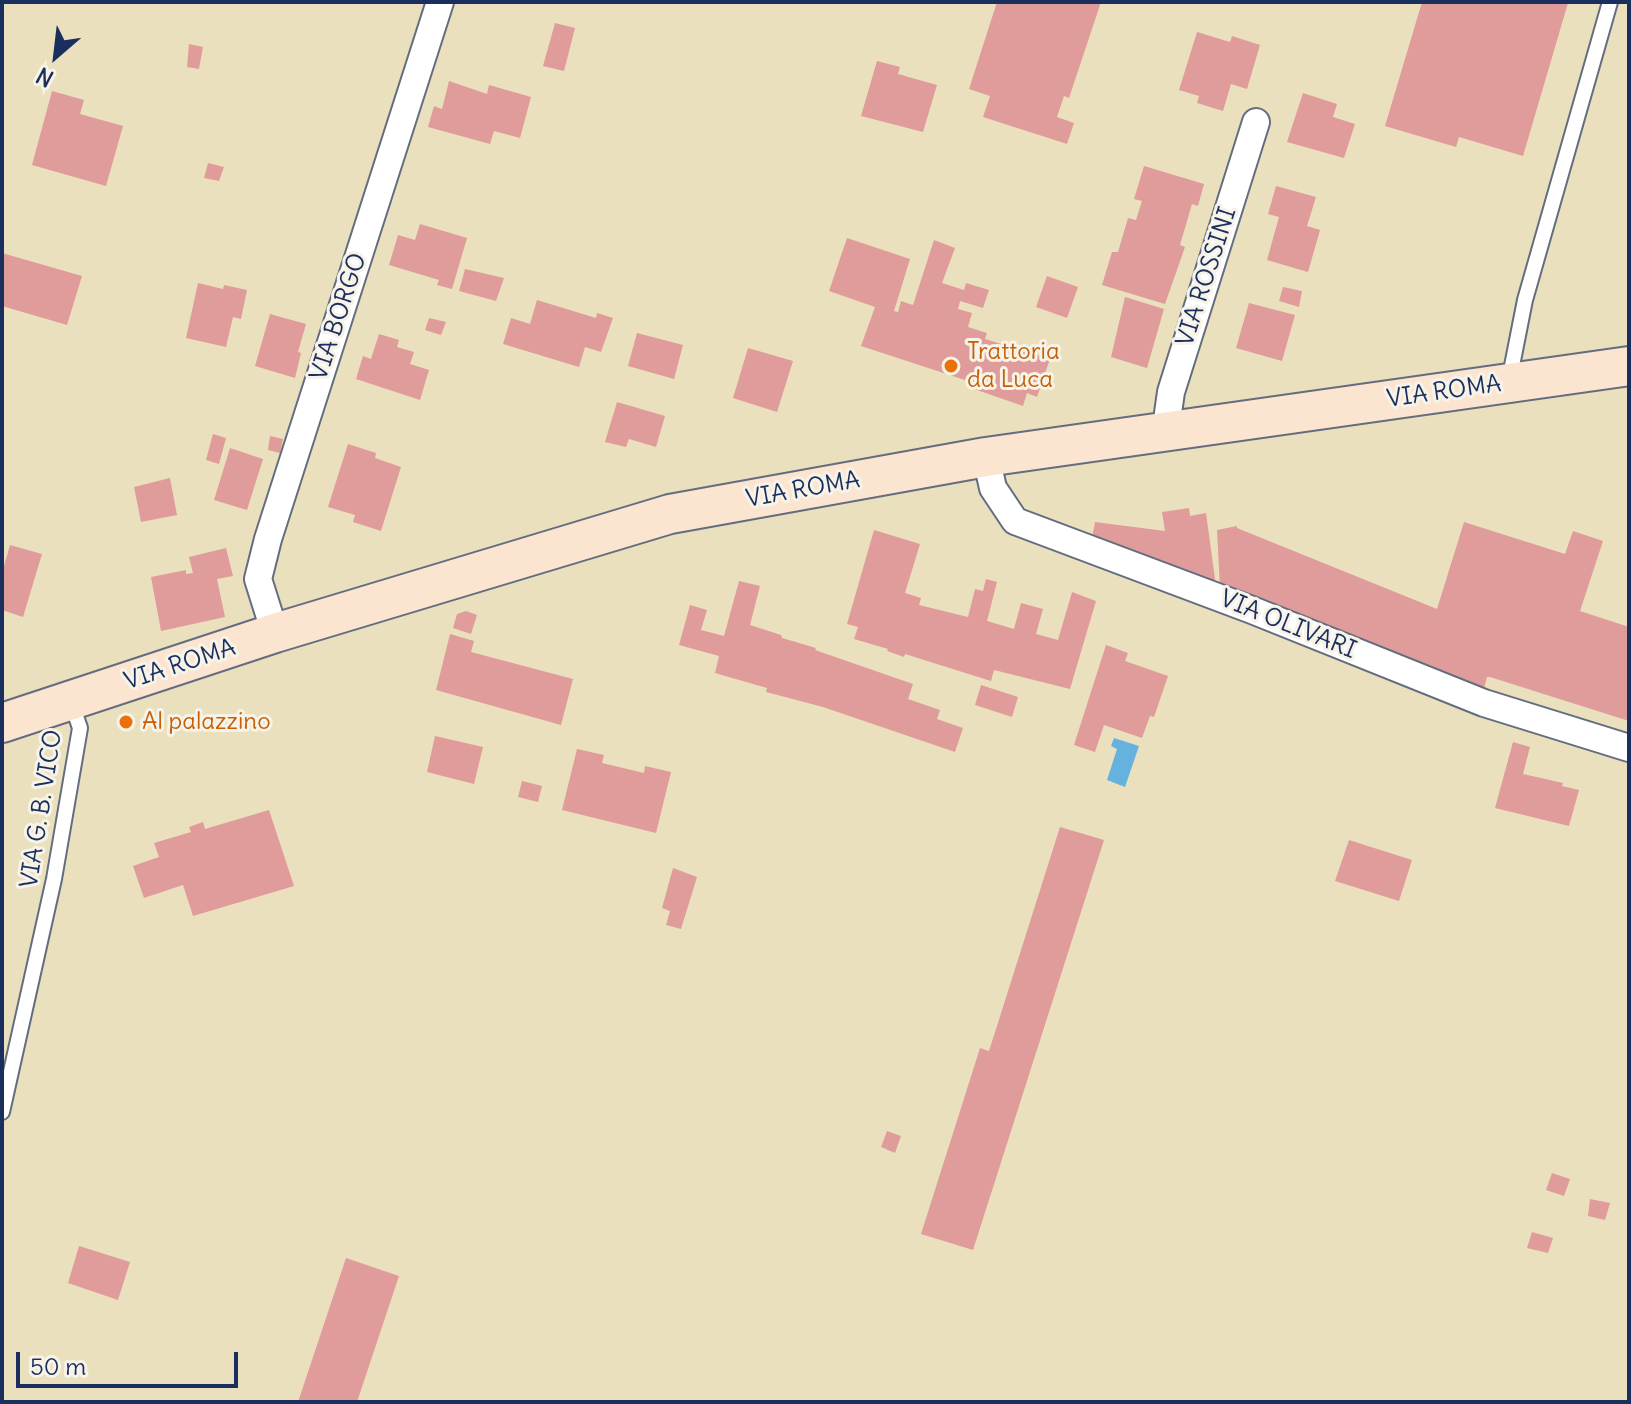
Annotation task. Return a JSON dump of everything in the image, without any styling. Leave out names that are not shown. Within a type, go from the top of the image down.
[{"type":"main road","name":"VIA ROMA","points":[[2,723],[275,633],[670,514],[986,457],[1629,366]]},
{"type":"street","name":"VIA BORGO","points":[[275,633],[258,579],[268,539],[440,2]]},
{"type":"street","name":"VIA ROSSINI","points":[[1170,433],[1168,413],[1171,392],[1256,122]]},
{"type":"street","name":"VIA OLIVARI","points":[[986,457],[993,488],[1015,521],[1252,610],[1484,703],[1629,748]]},
{"type":"lane","points":[[1509,382],[1525,300],[1610,2]]},
{"type":"lane","name":"VIA G. B. VICO","points":[[2,1112],[54,879],[80,728],[71,701]]},
{"type":"water","points":[[1114,738],[1139,746],[1125,787],[1107,780],[1117,749],[1111,746]]},
{"type":"building","points":[[997,2],[1101,2],[1069,98],[1064,96],[1057,117],[1074,123],[1067,144],[983,117],[990,96],[969,89]]},
{"type":"building","points":[[1422,2],[1568,3],[1523,156],[1459,137],[1456,147],[1385,126]]},
{"type":"building","points":[[555,23],[575,28],[564,71],[543,66]]},
{"type":"building","points":[[1197,32],[1230,42],[1232,36],[1260,45],[1247,89],[1231,84],[1223,111],[1197,103],[1199,96],[1179,90]]},
{"type":"building","points":[[189,44],[203,47],[199,69],[187,67]]},
{"type":"building","points":[[877,61],[900,67],[898,74],[937,85],[923,132],[861,116]]},
{"type":"building","points":[[449,81],[487,94],[489,85],[531,97],[520,138],[494,131],[490,144],[428,127],[434,106],[442,109]]},
{"type":"building","points":[[52,91],[84,100],[80,114],[123,126],[106,186],[32,165]]},
{"type":"building","points":[[1303,93],[1337,104],[1333,117],[1355,124],[1344,158],[1287,142]]},
{"type":"building","points":[[208,163],[224,167],[219,181],[204,178]]},
{"type":"building","points":[[1144,166],[1204,184],[1198,206],[1192,204],[1180,245],[1185,247],[1165,304],[1102,285],[1112,252],[1118,252],[1128,218],[1136,220],[1142,201],[1134,199]]},
{"type":"building","points":[[1276,186],[1316,197],[1307,226],[1320,230],[1308,272],[1267,260],[1279,217],[1268,214]]},
{"type":"building","points":[[420,224],[467,238],[452,289],[437,285],[439,280],[389,265],[398,235],[415,240]]},
{"type":"building","points":[[847,238],[910,259],[894,311],[898,312],[901,301],[913,305],[934,240],[955,248],[942,283],[964,290],[966,283],[989,290],[983,308],[960,301],[958,309],[972,313],[968,327],[987,333],[985,339],[1050,359],[1037,397],[1027,393],[1023,406],[974,389],[974,383],[861,346],[875,307],[829,291]]},
{"type":"building","points":[[2,253],[82,276],[67,325],[2,306]]},
{"type":"building","points":[[465,269],[504,278],[496,301],[459,291]]},
{"type":"building","points":[[1047,276],[1078,287],[1067,318],[1036,307]]},
{"type":"building","points":[[198,283],[223,289],[224,285],[247,290],[241,319],[233,317],[226,347],[186,338]]},
{"type":"building","points":[[1283,287],[1302,291],[1299,307],[1279,301]]},
{"type":"building","points":[[1125,297],[1164,309],[1147,368],[1111,357]]},
{"type":"building","points":[[537,300],[596,318],[597,313],[613,318],[601,352],[585,347],[579,367],[503,344],[511,318],[530,324]]},
{"type":"building","points":[[1249,303],[1295,315],[1282,361],[1236,348]]},
{"type":"building","points":[[270,314],[306,324],[295,378],[255,366]]},
{"type":"building","points":[[429,318],[446,322],[441,335],[425,330]]},
{"type":"building","points":[[637,333],[683,345],[674,379],[628,366]]},
{"type":"building","points":[[379,334],[399,340],[397,347],[414,352],[410,364],[429,370],[420,400],[356,379],[363,356],[371,359]]},
{"type":"building","points":[[748,348],[793,361],[777,412],[733,398]]},
{"type":"building","points":[[617,402],[665,416],[656,447],[629,439],[626,447],[605,442]]},
{"type":"building","points":[[213,434],[226,438],[219,464],[206,460]]},
{"type":"building","points":[[270,436],[283,439],[280,453],[268,450]]},
{"type":"building","points":[[348,444],[376,453],[375,458],[401,467],[381,531],[353,522],[355,515],[328,507]]},
{"type":"building","points":[[230,448],[263,459],[247,510],[214,500]]},
{"type":"building","points":[[170,478],[177,515],[141,522],[134,487]]},
{"type":"building","points":[[1189,508],[1190,516],[1206,513],[1216,586],[1091,543],[1095,522],[1165,531],[1162,512]]},
{"type":"building","points":[[1464,522],[1565,554],[1573,531],[1603,541],[1580,611],[1629,627],[1629,721],[1490,677],[1487,677],[1482,696],[1220,588],[1217,530],[1237,526],[1437,609]]},
{"type":"building","points":[[874,530],[920,544],[905,593],[921,598],[919,605],[968,617],[975,589],[983,591],[986,579],[997,582],[987,621],[1014,629],[1021,603],[1043,609],[1036,634],[1058,640],[1072,592],[1096,601],[1070,689],[994,670],[991,681],[905,654],[904,657],[854,639],[858,627],[847,624]]},
{"type":"building","points":[[10,545],[42,554],[23,617],[2,610],[2,573]]},
{"type":"building","points":[[226,548],[233,576],[217,579],[225,617],[161,631],[151,577],[186,570],[186,574],[193,573],[189,557]]},
{"type":"building","points":[[739,581],[760,586],[750,625],[913,684],[908,699],[940,710],[937,719],[963,728],[955,752],[715,673],[719,656],[679,645],[690,605],[707,610],[701,630],[724,636]]},
{"type":"building","points":[[466,611],[477,615],[471,634],[453,628],[457,614]]},
{"type":"building","points":[[450,634],[474,641],[471,652],[573,679],[561,725],[436,690]]},
{"type":"building","points":[[1106,645],[1128,653],[1125,661],[1168,676],[1154,717],[1150,716],[1142,738],[1104,725],[1095,752],[1074,745]]},
{"type":"building","points":[[981,685],[1018,697],[1012,717],[975,705]]},
{"type":"building","points":[[435,736],[483,747],[474,784],[427,772]]},
{"type":"building","points":[[1513,742],[1530,747],[1523,774],[1579,790],[1569,826],[1495,808]]},
{"type":"building","points":[[577,749],[604,755],[602,763],[644,773],[645,766],[671,772],[656,833],[562,810]]},
{"type":"building","points":[[522,781],[542,786],[538,802],[518,797]]},
{"type":"building","points":[[269,810],[294,886],[193,916],[183,885],[144,898],[133,866],[159,857],[154,843],[191,832],[189,827],[203,822],[205,829]]},
{"type":"building","points":[[1060,827],[1104,840],[973,1250],[921,1234],[980,1048],[989,1051]]},
{"type":"building","points":[[1349,840],[1412,860],[1399,901],[1335,881]]},
{"type":"building","points":[[673,868],[697,877],[681,929],[666,925],[670,911],[662,908]]},
{"type":"building","points":[[887,1131],[901,1136],[895,1153],[881,1147]]},
{"type":"building","points":[[1552,1173],[1570,1179],[1564,1196],[1546,1190]]},
{"type":"building","points":[[1590,1199],[1610,1203],[1605,1220],[1588,1216]]},
{"type":"building","points":[[1532,1232],[1553,1238],[1548,1253],[1527,1248]]},
{"type":"building","points":[[79,1246],[130,1262],[118,1300],[68,1283]]},
{"type":"building","points":[[346,1258],[399,1276],[357,1402],[298,1402]]},
{"type":"place","name":"Trattoria da Luca","points":[[951,366]]},
{"type":"place","name":"Al palazzino","points":[[126,722]]}]
